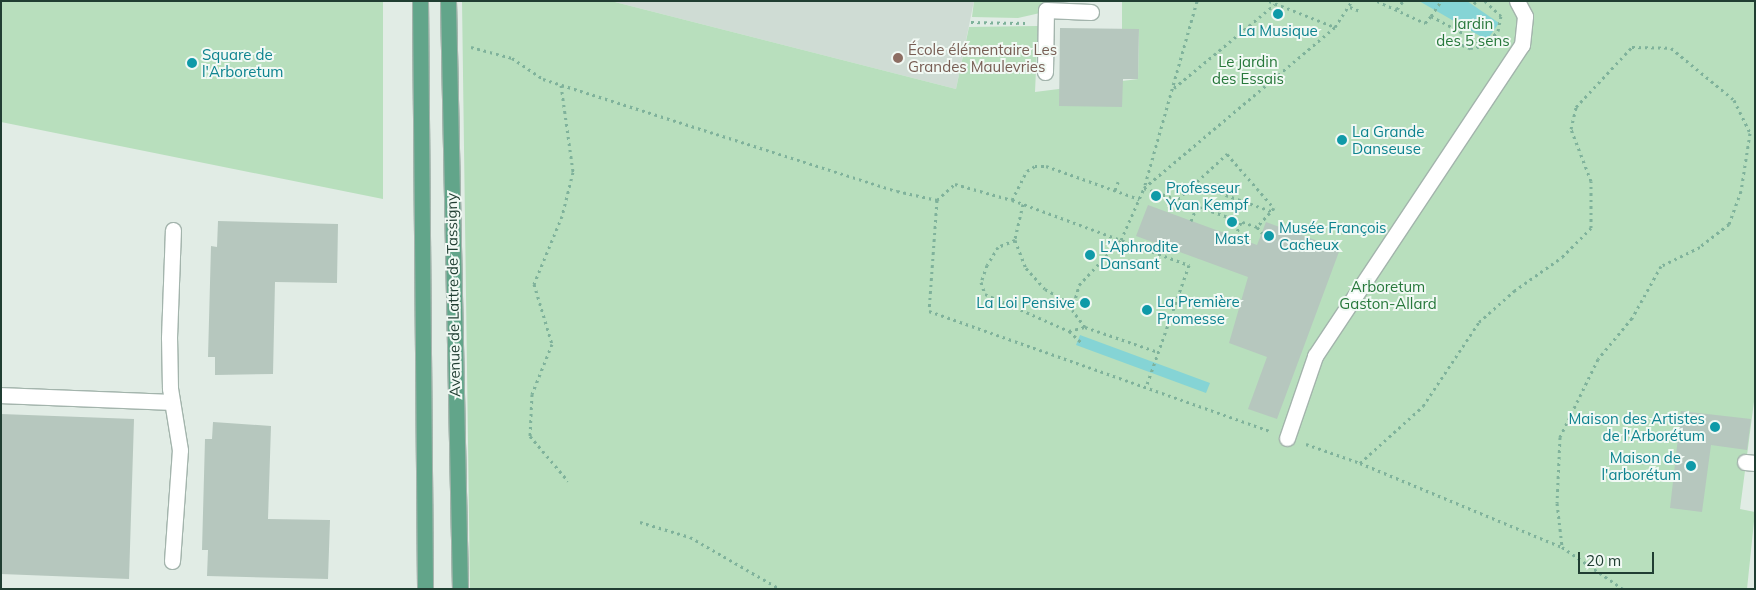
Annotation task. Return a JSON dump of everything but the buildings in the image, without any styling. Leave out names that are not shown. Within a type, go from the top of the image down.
[{"type":"main road","name":"Avenue de Lattre de Tassigny","points":[[420,1],[426,589]]},
{"type":"main road","name":"Avenue de Lattre de Tassigny","points":[[448,1],[460,589]]},
{"type":"lane","points":[[1287,438],[1315,356],[1522,45],[1525,16],[1517,1]]},
{"type":"lane","points":[[1045,72],[1046,10],[1091,12]]},
{"type":"lane","points":[[172,561],[180,450],[172,402],[169,338],[173,230]]},
{"type":"lane","points":[[1,395],[172,402]]},
{"type":"path","points":[[1071,304],[1087,272],[1121,240],[1144,188],[1197,1]]},
{"type":"path","points":[[1269,1],[1335,27]]},
{"type":"path","points":[[1144,188],[1335,27],[1350,7],[1352,1]]},
{"type":"path","points":[[1377,1],[1426,22],[1441,1]]},
{"type":"path","points":[[1397,9],[1403,1]]},
{"type":"path","points":[[1450,40],[1470,48],[1485,45],[1498,31],[1498,23],[1501,16],[1485,1]]},
{"type":"path","points":[[1172,88],[1276,4]]},
{"type":"path","points":[[1383,10],[1385,5]]},
{"type":"path","points":[[1350,7],[1360,11]]},
{"type":"path","points":[[1432,15],[1485,45]]},
{"type":"path","points":[[971,22],[1046,24]]},
{"type":"path","points":[[471,47],[512,58],[543,79],[561,85],[897,192],[937,200]]},
{"type":"path","points":[[1360,463],[1423,406],[1479,322],[1514,291],[1562,257],[1591,228],[1591,182],[1571,129],[1576,107],[1632,47],[1671,48],[1734,100],[1750,133],[1740,191],[1730,224],[1700,248],[1661,266],[1632,318],[1598,359],[1560,437],[1557,503],[1562,547]]},
{"type":"path","points":[[561,85],[573,172],[562,216],[534,284],[552,344],[532,394],[530,436],[552,466],[568,481]]},
{"type":"path","points":[[1178,199],[1227,154],[1274,208],[1257,227]]},
{"type":"path","points":[[1012,200],[1027,171],[1035,166],[1139,199]]},
{"type":"path","points":[[1114,190],[1118,182]]},
{"type":"path","points":[[1146,387],[1189,265],[1012,200],[955,184],[937,200],[929,311],[1360,463],[1562,547],[1623,589]]},
{"type":"path","points":[[1195,184],[1271,211]]},
{"type":"path","points":[[1144,188],[1257,227],[1262,233]]},
{"type":"path","points":[[1023,204],[1016,240],[1034,280],[1071,304],[1078,323],[1158,352]]},
{"type":"path","points":[[1191,221],[1196,206]]},
{"type":"path","points":[[1235,237],[1241,222]]},
{"type":"path","points":[[1016,240],[998,247],[987,265],[981,289],[994,300],[1069,331],[1083,344]]},
{"type":"path","points":[[1159,254],[1162,245]]},
{"type":"path","points":[[1069,331],[1085,327]]},
{"type":"path","points":[[640,522],[690,537],[780,589]]},
{"type":"shaded area","name":"École élémentaire Les Grandes Maulevries","points":[[611,1],[974,1],[956,89]]},
{"type":"green space","name":"Square de l'Arboretum","points":[[1,1],[383,1],[383,199],[1,122]]},
{"type":"green space","name":"Arboretum Gaston-Allard","points":[[462,1],[611,1],[956,89],[969,27],[1038,26],[1035,92],[1138,79],[1139,29],[1122,29],[1122,1],[1755,1],[1755,394],[1740,509],[1755,512],[1747,589],[470,589]]},
{"type":"green space","points":[[974,1],[1056,1],[1040,13],[1018,18],[972,17]]},
{"type":"water","points":[[1419,1],[1467,1],[1499,23],[1487,40]]},
{"type":"water","points":[[1080,335],[1210,383],[1206,393],[1076,345]]},
{"type":"place","name":"La Musique","points":[[1278,14]]},
{"type":"place","name":"École élémentaire Les Grandes Maulevries","points":[[898,58]]},
{"type":"place","name":"Square de l'Arboretum","points":[[192,63]]},
{"type":"place","name":"La Grande Danseuse","points":[[1342,140]]},
{"type":"place","name":"Professeur Yvan Kempf","points":[[1156,196]]},
{"type":"place","name":"Mast","points":[[1232,222]]},
{"type":"place","name":"Musée François Cacheux","points":[[1269,236]]},
{"type":"place","name":"L’Aphrodite Dansant","points":[[1090,255]]},
{"type":"place","name":"La Loi Pensive","points":[[1085,303]]},
{"type":"place","name":"La Première Promesse","points":[[1147,310]]},
{"type":"place","name":"Maison des Artistes de l'Arborétum","points":[[1715,427]]},
{"type":"place","name":"Maison de l'arborétum","points":[[1691,466]]},
{"type":"park label","name":"Jardin des 5 sens","points":[[1473,32]]},
{"type":"park label","name":"Le jardin des Essais","points":[[1248,70]]}]
